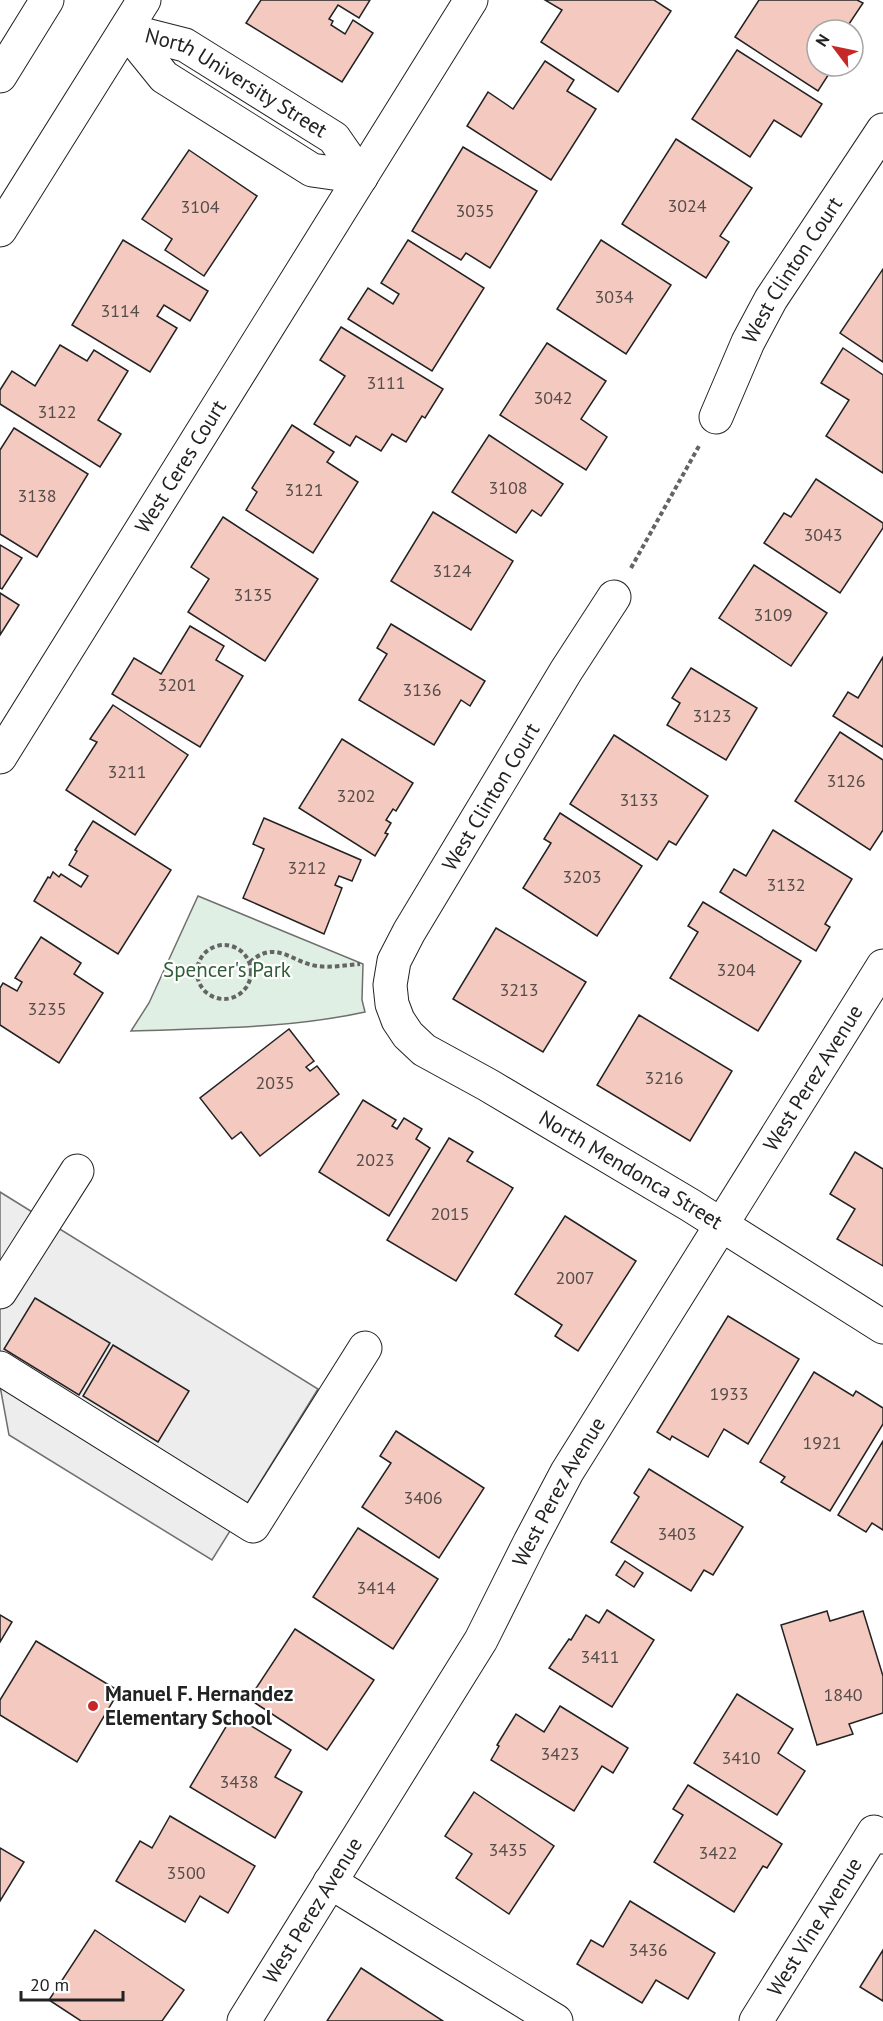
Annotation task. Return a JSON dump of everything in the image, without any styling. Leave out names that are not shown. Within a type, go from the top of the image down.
[{"type":"street","points":[[0,76],[47,0]]},
{"type":"street","points":[[0,230],[144,0]]},
{"type":"street","name":"West Ceres Court","points":[[0,757],[471,0]]},
{"type":"street","name":"North University Street","points":[[126,30],[164,77],[292,158],[312,170],[361,177]]},
{"type":"street","name":"West Clinton Court","points":[[716,417],[748,342],[771,299],[883,130]]},
{"type":"street","name":"West Clinton Court","points":[[392,1005],[390,985],[394,961],[566,671],[614,597]]},
{"type":"street","name":"West Perez Avenue","points":[[244,2021],[472,1654],[556,1492],[883,966]]},
{"type":"street","name":"North Mendonca Street","points":[[392,1005],[408,1035],[424,1050],[518,1102],[721,1225],[883,1327]]},
{"type":"street","points":[[0,1292],[77,1171]]},
{"type":"street","points":[[0,1368],[253,1526],[364,1348]]},
{"type":"street","name":"West Vine Avenue","points":[[756,2021],[879,1835]]},
{"type":"street","points":[[330,1882],[556,2021]]},
{"type":"path","points":[[614,597],[716,417]]},
{"type":"path","points":[[250,962],[246,955],[231,945],[213,947],[205,952],[197,967],[200,985],[214,997],[232,998],[240,994],[250,980],[250,962],[266,952],[275,952],[313,966],[326,967],[394,961]]},
{"type":"green space","name":"Spencer's Park","points":[[198,896],[363,964],[362,1000],[365,1012],[277,1025],[131,1031],[149,1003]]},
{"type":"shaded area","points":[[0,1192],[318,1389],[212,1560],[9,1435],[0,1386]]},
{"type":"building","points":[[261,0],[370,0],[359,18],[338,5],[329,19],[333,21],[331,25],[345,34],[353,20],[373,33],[342,82],[246,23]]},
{"type":"building","points":[[545,0],[654,0],[671,11],[618,92],[541,42],[562,10]]},
{"type":"building","points":[[759,0],[857,0],[863,3],[853,18],[805,18],[805,78],[826,78],[818,91],[735,37]]},
{"type":"building","points":[[737,50],[822,104],[801,137],[774,120],[750,157],[692,119]]},
{"type":"building","points":[[545,61],[574,80],[567,91],[596,109],[551,180],[467,126],[488,92],[513,109]]},
{"type":"building","points":[[676,139],[752,188],[720,236],[729,242],[706,278],[622,224]]},
{"type":"building","points":[[463,147],[537,191],[490,268],[466,253],[461,260],[412,231]]},
{"type":"building","points":[[189,150],[257,196],[204,276],[165,250],[172,239],[142,219]]},
{"type":"building","points":[[123,240],[208,291],[190,321],[164,305],[157,316],[177,328],[150,372],[72,325]]},
{"type":"building","points":[[408,240],[484,288],[432,371],[348,319],[368,288],[393,304],[399,294],[381,283]]},
{"type":"building","points":[[601,240],[671,285],[626,354],[557,309]]},
{"type":"building","points":[[883,269],[883,362],[840,333]]},
{"type":"building","points":[[341,327],[443,389],[425,418],[422,416],[406,442],[392,434],[381,451],[356,436],[350,446],[314,424],[345,376],[320,360]]},
{"type":"building","points":[[547,343],[606,381],[581,419],[607,437],[586,470],[500,415]]},
{"type":"building","points":[[60,345],[87,361],[94,350],[128,371],[98,420],[121,434],[100,467],[0,404],[0,390],[12,371],[35,386]]},
{"type":"building","points":[[843,348],[883,375],[883,473],[826,436],[849,400],[821,383]]},
{"type":"building","points":[[292,425],[334,452],[327,462],[358,482],[313,553],[246,510],[257,492],[252,488]]},
{"type":"building","points":[[14,428],[88,474],[37,557],[0,534],[0,450]]},
{"type":"building","points":[[489,435],[563,484],[541,516],[532,510],[516,533],[452,492]]},
{"type":"building","points":[[816,479],[883,523],[883,528],[840,593],[764,543],[784,513],[791,517]]},
{"type":"building","points":[[433,512],[513,561],[471,630],[391,581]]},
{"type":"building","points":[[223,517],[318,579],[265,661],[188,612],[209,579],[191,567]]},
{"type":"building","points":[[0,545],[22,558],[2,589],[0,588]]},
{"type":"building","points":[[754,565],[827,613],[791,666],[719,618]]},
{"type":"building","points":[[0,593],[19,605],[0,635]]},
{"type":"building","points":[[391,624],[485,681],[470,706],[461,700],[434,745],[359,700],[387,654],[377,648]]},
{"type":"building","points":[[190,626],[224,646],[216,660],[243,676],[200,747],[112,694],[134,658],[161,674]]},
{"type":"building","points":[[883,657],[883,747],[833,716],[848,692],[858,698]]},
{"type":"building","points":[[691,668],[757,708],[726,760],[667,725],[680,703],[672,698]]},
{"type":"building","points":[[113,705],[188,755],[135,835],[66,790],[97,742],[90,739]]},
{"type":"building","points":[[840,732],[883,760],[883,830],[870,850],[795,801]]},
{"type":"building","points":[[614,735],[708,796],[676,845],[669,841],[657,860],[570,804]]},
{"type":"building","points":[[342,739],[413,783],[396,811],[393,809],[386,820],[391,823],[385,833],[388,834],[375,856],[299,808]]},
{"type":"building","points":[[560,813],[642,866],[597,936],[523,888],[551,843],[544,839]]},
{"type":"building","points":[[264,818],[361,860],[352,881],[339,876],[335,885],[342,888],[324,934],[243,898],[264,849],[253,844]]},
{"type":"building","points":[[93,821],[171,870],[118,954],[34,901],[53,872],[59,877],[61,874],[81,887],[88,876],[69,865],[77,851],[75,850]]},
{"type":"building","points":[[773,830],[852,879],[825,924],[830,927],[816,951],[720,892],[734,869],[746,876]]},
{"type":"building","points":[[703,902],[801,961],[758,1031],[670,978],[698,932],[688,926]]},
{"type":"building","points":[[496,928],[586,982],[543,1052],[453,999]]},
{"type":"building","points":[[41,937],[81,963],[74,974],[103,993],[59,1063],[0,1025],[0,988],[3,983],[17,991],[22,982],[15,978]]},
{"type":"building","points":[[639,1015],[732,1071],[690,1141],[597,1085]]},
{"type":"building","points":[[289,1029],[314,1061],[306,1067],[310,1071],[317,1066],[339,1094],[260,1156],[241,1132],[232,1139],[200,1098]]},
{"type":"building","points":[[363,1100],[396,1120],[392,1126],[397,1129],[404,1118],[422,1129],[416,1139],[430,1148],[389,1216],[319,1172]]},
{"type":"building","points":[[449,1138],[473,1152],[467,1161],[513,1188],[456,1281],[387,1240]]},
{"type":"building","points":[[855,1152],[883,1169],[883,1266],[837,1239],[855,1209],[830,1194]]},
{"type":"building","points":[[565,1216],[636,1261],[578,1351],[555,1336],[562,1325],[515,1294]]},
{"type":"building","points":[[35,1298],[110,1343],[79,1395],[4,1349]]},
{"type":"building","points":[[728,1316],[799,1359],[748,1444],[724,1429],[708,1457],[672,1436],[670,1440],[657,1432]]},
{"type":"building","points":[[113,1345],[189,1391],[158,1442],[83,1396]]},
{"type":"building","points":[[814,1372],[853,1396],[856,1391],[883,1408],[883,1424],[830,1511],[781,1482],[785,1477],[760,1462]]},
{"type":"building","points":[[396,1431],[484,1488],[439,1558],[362,1507],[391,1463],[380,1456]]},
{"type":"building","points":[[883,1441],[883,1530],[872,1523],[866,1532],[838,1515]]},
{"type":"building","points":[[649,1469],[743,1527],[713,1575],[704,1570],[691,1591],[611,1542],[639,1497],[634,1493]]},
{"type":"building","points":[[358,1528],[438,1579],[393,1649],[313,1597]]},
{"type":"building","points":[[625,1561],[643,1573],[634,1587],[616,1575]]},
{"type":"building","points":[[607,1610],[654,1640],[612,1707],[549,1668],[569,1639],[571,1640],[586,1615],[599,1623]]},
{"type":"building","points":[[827,1611],[830,1621],[863,1611],[883,1676],[883,1713],[849,1724],[853,1734],[817,1745],[781,1625]]},
{"type":"building","points":[[0,1615],[12,1622],[0,1642]]},
{"type":"building","points":[[295,1629],[374,1680],[327,1750],[249,1699]]},
{"type":"building","points":[[36,1641],[119,1691],[77,1762],[0,1715],[0,1700]]},
{"type":"building","points":[[737,1694],[793,1729],[778,1753],[805,1771],[777,1815],[694,1763]]},
{"type":"building","points":[[560,1706],[628,1748],[613,1773],[602,1766],[574,1811],[491,1760],[499,1746],[497,1745],[516,1714],[544,1732]]},
{"type":"building","points":[[233,1715],[291,1750],[275,1777],[302,1792],[275,1838],[190,1787]]},
{"type":"building","points":[[688,1785],[782,1844],[767,1868],[763,1866],[734,1912],[654,1862],[683,1815],[673,1809]]},
{"type":"building","points":[[474,1792],[554,1846],[509,1914],[456,1878],[472,1854],[445,1836]]},
{"type":"building","points":[[170,1816],[255,1866],[228,1913],[200,1896],[185,1922],[116,1881],[140,1841],[152,1848]]},
{"type":"building","points":[[0,1848],[24,1862],[0,1901]]},
{"type":"building","points":[[630,1901],[715,1953],[688,1999],[656,1980],[642,2003],[577,1964],[591,1940],[603,1947]]},
{"type":"building","points":[[95,1930],[184,1990],[162,2021],[81,2021],[49,2000]]},
{"type":"building","points":[[883,1950],[883,2001],[860,1987]]},
{"type":"building","points":[[361,1968],[443,2021],[327,2021]]},
{"type":"place","name":"Manuel F. Hernandez Elementary School","points":[[93,1706]]}]
